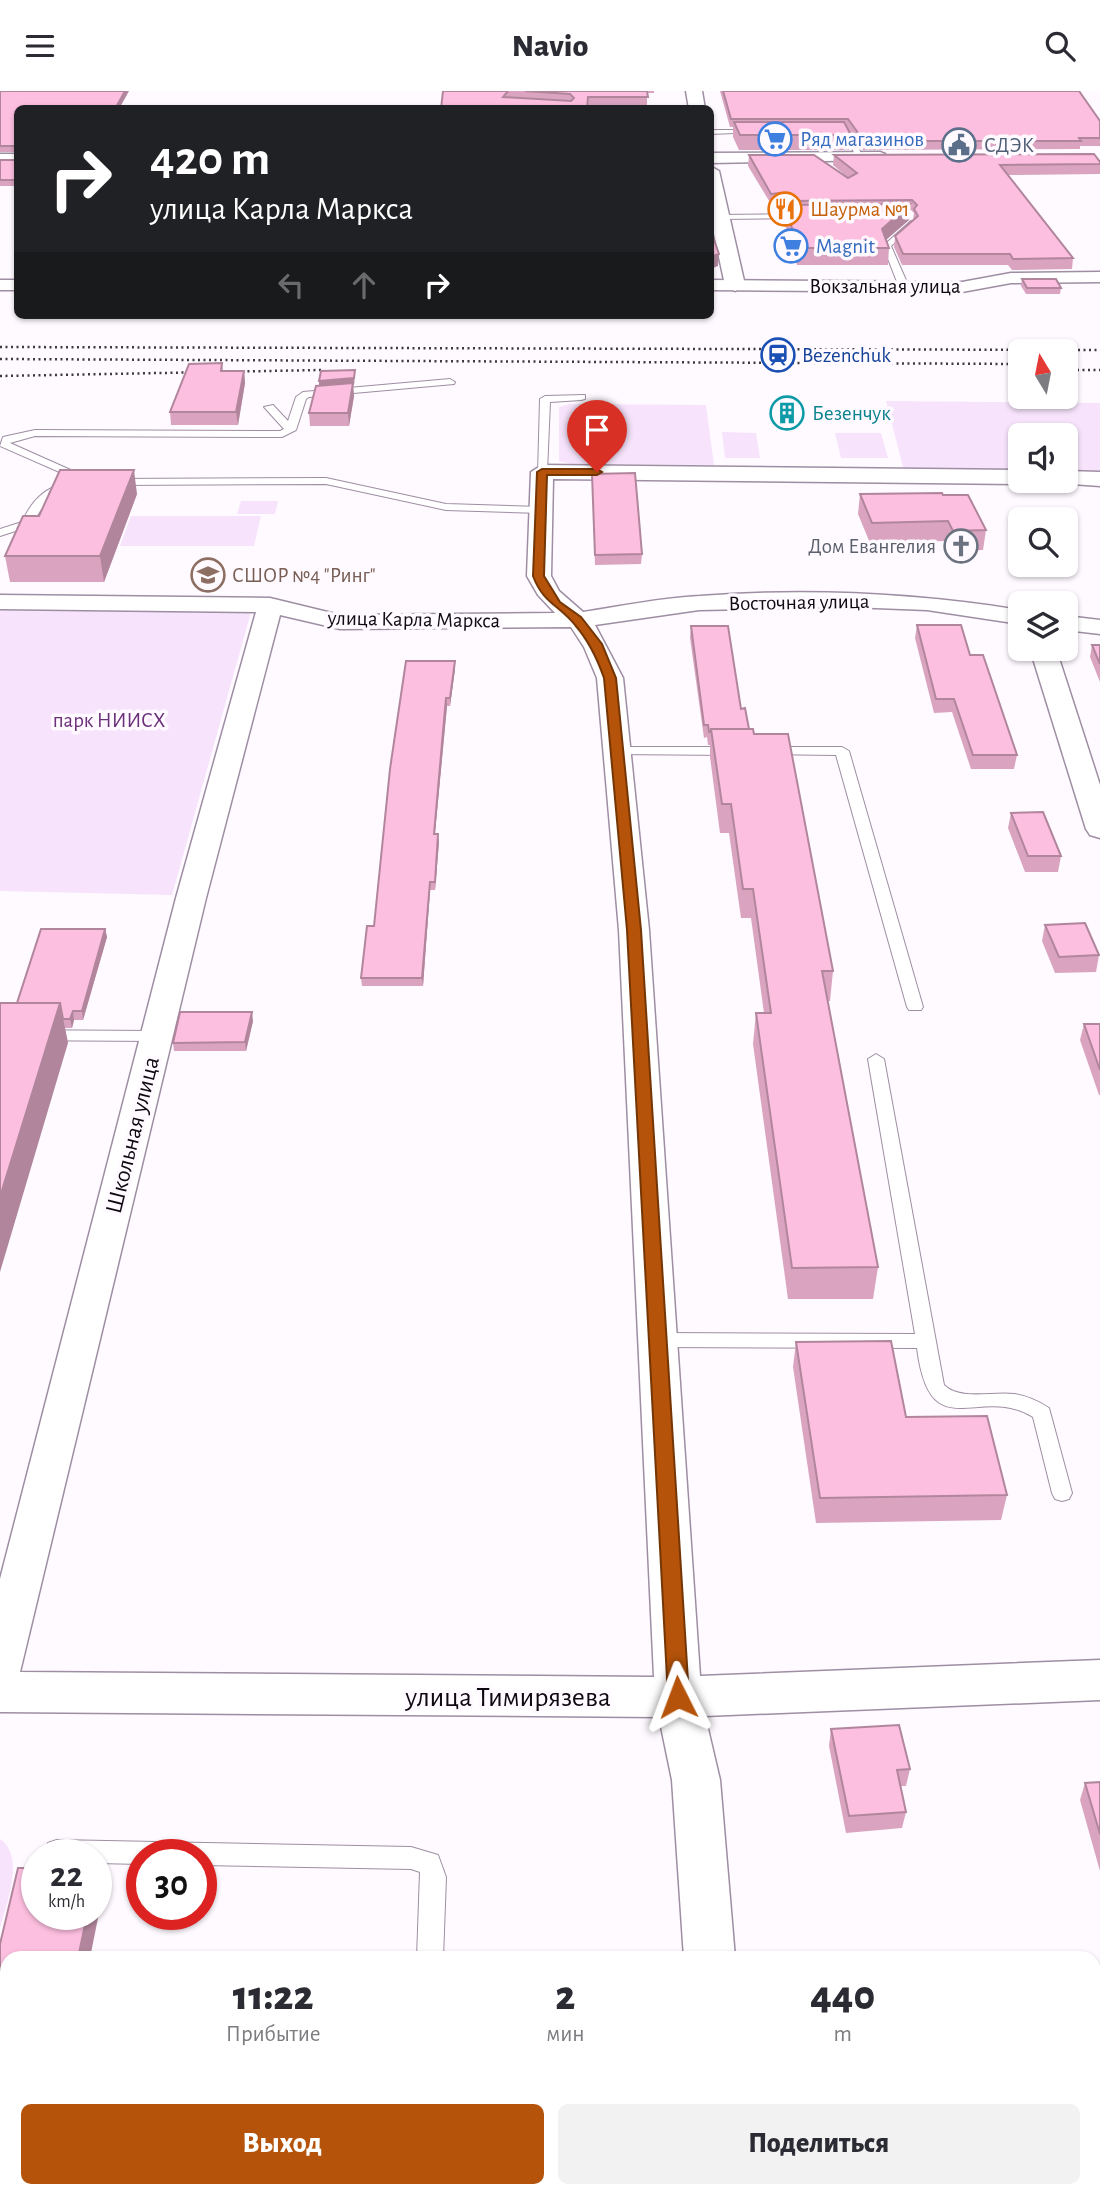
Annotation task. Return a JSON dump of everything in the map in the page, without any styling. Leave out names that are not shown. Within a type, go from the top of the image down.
[{"type":"street","points":[[714,158],[899,157]]},
{"type":"street","points":[[714,189],[735,285]]},
{"type":"street","name":"Вокзальная улица","points":[[714,285],[972,286],[1020,277],[1100,277]]},
{"type":"street","points":[[709,1951],[696,1780],[678,1697],[634,930],[610,678],[598,646],[577,620],[556,604],[544,589],[539,576],[542,472],[1008,477]]},
{"type":"street","points":[[1078,478],[1100,479]]},
{"type":"street","name":"Восточная улица","points":[[577,620],[699,603],[850,600],[927,603],[1008,615]]},
{"type":"street","name":"улица Карла Маркса","points":[[0,602],[271,605],[340,622],[577,620]]},
{"type":"street","name":"Школьная улица","points":[[0,1667],[156,1036],[271,605]]},
{"type":"street","points":[[1078,624],[1100,627]]},
{"type":"street","points":[[1047,661],[1100,829]]},
{"type":"street","name":"улица Тимирязева","points":[[0,1692],[678,1697],[1100,1680]]},
{"type":"lane","points":[[825,131],[849,133],[860,157]]},
{"type":"lane","points":[[714,132],[761,132]]},
{"type":"lane","points":[[812,157],[831,171]]},
{"type":"lane","points":[[720,217],[816,216]]},
{"type":"lane","points":[[904,287],[887,246],[911,224]]},
{"type":"lane","points":[[291,430],[301,397],[307,394],[450,382]]},
{"type":"lane","points":[[542,472],[545,399],[581,397]]},
{"type":"lane","points":[[269,407],[291,430]]},
{"type":"lane","points":[[0,533],[27,524],[38,498],[48,491],[88,482],[4,444],[7,439],[17,435],[269,436],[291,430]]},
{"type":"lane","points":[[101,482],[326,481],[446,506],[541,510]]},
{"type":"lane","points":[[617,751],[842,751],[915,1007]]},
{"type":"lane","points":[[0,1035],[156,1036]]},
{"type":"lane","points":[[877,1059],[934,1385],[940,1395],[952,1399],[1017,1399],[1032,1404],[1042,1413],[1062,1493]]},
{"type":"lane","points":[[658,1340],[926,1341]]},
{"type":"lane","points":[[112,1852],[411,1858],[429,1863],[434,1877],[430,1951]]},
{"type":"green space","points":[[886,401],[1008,402],[1008,409],[1078,409],[1078,403],[1100,403],[1100,474],[1078,473],[1078,423],[1008,423],[1008,473],[904,471]]},
{"type":"green space","points":[[569,404],[706,405],[714,465],[570,464],[559,461],[559,407]]},
{"type":"green space","points":[[722,432],[756,433],[760,458],[725,458]]},
{"type":"green space","points":[[835,433],[881,433],[888,458],[841,458]]},
{"type":"green space","points":[[241,501],[278,501],[275,514],[237,514]]},
{"type":"green space","points":[[131,516],[261,516],[254,546],[120,546]]},
{"type":"green space","name":"парк НИИСХ","points":[[0,610],[251,612],[172,895],[0,891]]},
{"type":"green space","points":[[0,1839],[8,1847],[13,1869],[0,1929]]},
{"type":"building","points":[[0,91],[125,91],[117,105],[14,105],[14,146],[0,146]]},
{"type":"building","points":[[443,91],[508,91],[503,97],[571,101],[574,98],[570,94],[525,91],[647,91],[648,97],[588,97],[587,105],[441,105]]},
{"type":"building","points":[[723,91],[1079,91],[1100,121],[1100,138],[1079,138],[1081,141],[864,141],[848,119],[731,119]]},
{"type":"building","points":[[734,122],[844,122],[851,135],[740,135]]},
{"type":"building","points":[[1094,154],[1100,164],[1000,165],[1073,258],[1013,259],[1010,254],[903,254],[895,236],[918,216],[914,209],[917,205],[912,200],[782,201],[779,193],[771,194],[749,155],[814,155],[848,178],[857,173],[834,155]]},
{"type":"building","points":[[0,160],[14,160],[14,180],[0,180]]},
{"type":"building","points":[[910,204],[882,229],[889,248],[798,248],[785,205]]},
{"type":"building","points":[[714,240],[719,254],[714,256]]},
{"type":"building","points":[[1022,279],[1056,279],[1061,288],[1027,288]]},
{"type":"building","points":[[222,363],[221,371],[244,371],[236,412],[170,412],[189,364]]},
{"type":"building","points":[[355,370],[354,378],[319,381],[321,371]]},
{"type":"building","points":[[353,383],[348,413],[309,413],[316,386]]},
{"type":"building","points":[[60,470],[134,470],[100,556],[5,556],[23,516],[39,516]]},
{"type":"building","points":[[635,473],[642,554],[595,555],[592,474]]},
{"type":"building","points":[[860,494],[968,495],[986,530],[953,531],[948,521],[872,523]]},
{"type":"building","points":[[917,625],[961,625],[970,655],[983,655],[1017,755],[973,755],[954,699],[936,699]]},
{"type":"building","points":[[691,626],[728,626],[741,709],[745,708],[749,729],[711,729],[709,732],[708,725],[704,725]]},
{"type":"building","points":[[1092,645],[1100,645],[1100,664]]},
{"type":"building","points":[[406,661],[455,661],[450,698],[446,698],[434,834],[438,834],[435,882],[430,882],[422,978],[361,978],[367,926],[374,926],[390,769]]},
{"type":"building","points":[[711,729],[753,729],[754,734],[788,734],[833,971],[822,971],[878,1267],[792,1268],[756,1013],[771,1013],[753,889],[743,889],[731,804],[722,804]]},
{"type":"building","points":[[1043,812],[1061,856],[1028,856],[1011,813]]},
{"type":"building","points":[[1085,923],[1099,955],[1059,957],[1045,925]]},
{"type":"building","points":[[41,929],[105,929],[82,1011],[73,1011],[70,1019],[63,1019],[60,1003],[17,1003]]},
{"type":"building","points":[[0,1003],[60,1003],[0,1197]]},
{"type":"building","points":[[180,1012],[252,1012],[245,1042],[173,1043]]},
{"type":"building","points":[[1084,1024],[1100,1024],[1100,1070]]},
{"type":"building","points":[[891,1341],[906,1417],[987,1416],[1007,1495],[820,1498],[796,1342]]},
{"type":"building","points":[[899,1725],[910,1769],[897,1770],[906,1812],[849,1816],[831,1729]]},
{"type":"building","points":[[1100,1782],[1100,1834],[1085,1783]]},
{"type":"building","points":[[18,1868],[21,1868],[21,1930],[84,1930],[79,1951],[0,1951]]},
{"type":"railway","points":[[0,347],[1100,350]]},
{"type":"railway","points":[[0,359],[1008,364]]},
{"type":"railway","points":[[0,376],[321,370]]},
{"type":"railway","points":[[1078,370],[1100,370]]},
{"type":"place","name":"Ряд магазинов","points":[[775,139]]},
{"type":"place","name":"СДЭК","points":[[959,145]]},
{"type":"place","name":"Шаурма №1","points":[[785,209]]},
{"type":"place","name":"Magnit","points":[[791,246]]},
{"type":"place","name":"Bezenchuk","points":[[778,355]]},
{"type":"place","name":"Безенчук","points":[[787,413]]},
{"type":"place","name":"Дом Евангелия","points":[[961,546]]},
{"type":"place","name":"СШОР №4 \"Ринг\"","points":[[208,575]]},
{"type":"route","points":[[597,472],[542,472],[539,576],[544,589],[556,604],[577,620],[598,646],[610,678],[634,930],[678,1697]]}]
